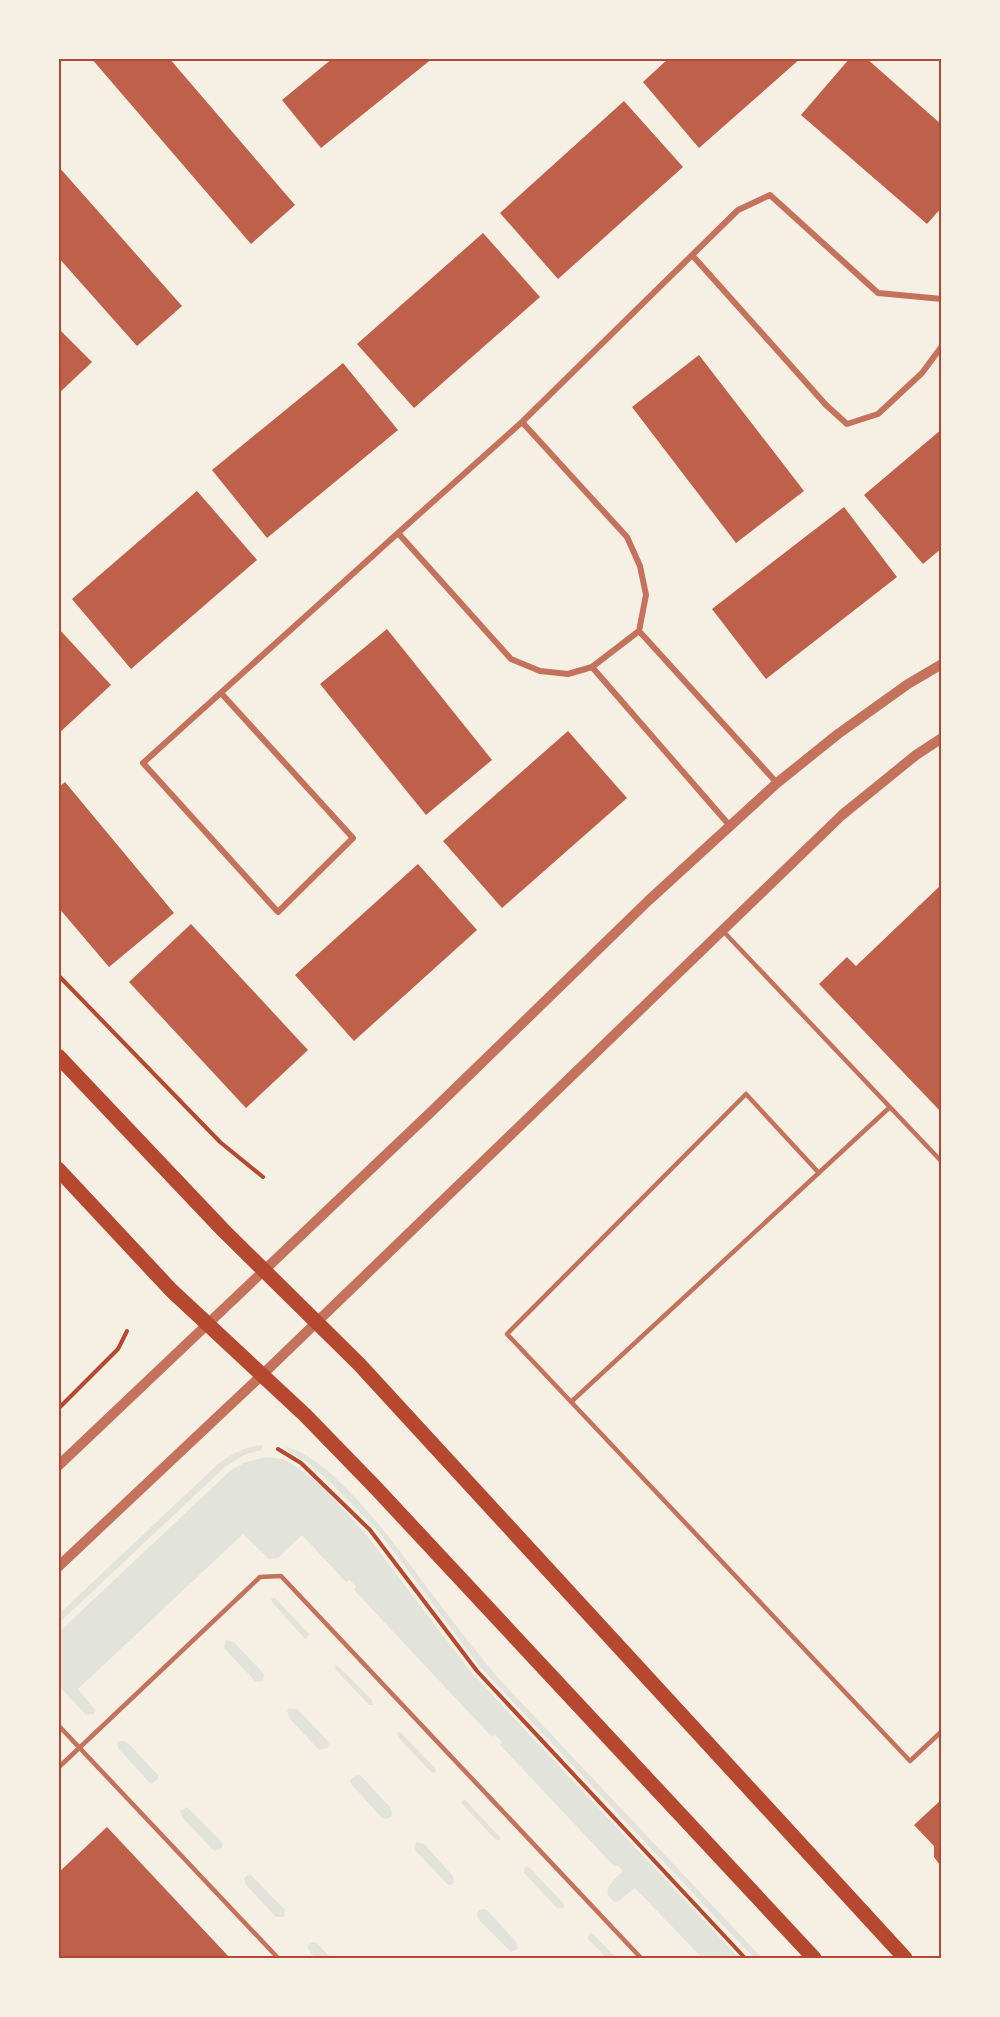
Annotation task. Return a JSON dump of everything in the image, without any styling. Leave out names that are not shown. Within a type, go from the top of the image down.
[{"type":"main road","points":[[58,1056],[263,1271],[368,1373],[905,1959]]},
{"type":"main road","points":[[58,1169],[171,1290],[305,1415],[375,1487],[814,1959]]},
{"type":"street","points":[[221,693],[353,838],[278,912],[143,763],[522,422],[738,210],[770,195],[878,293],[942,299]]},
{"type":"street","points":[[692,255],[826,405],[847,424],[878,414],[922,374],[942,346]]},
{"type":"street","points":[[398,533],[511,659],[540,671],[568,674],[592,667],[639,631],[646,596],[640,566],[627,537],[522,422]]},
{"type":"street","points":[[639,631],[777,783]]},
{"type":"street","points":[[58,1466],[432,1111],[648,901],[777,783],[838,734],[908,684],[942,664]]},
{"type":"street","points":[[592,667],[730,826]]},
{"type":"street","points":[[58,1567],[262,1375],[842,815],[916,755],[942,738]]},
{"type":"lane","points":[[723,931],[942,1162]]},
{"type":"lane","points":[[819,1173],[746,1094],[507,1334],[910,1761],[942,1731]]},
{"type":"lane","points":[[571,1401],[890,1107]]},
{"type":"lane","points":[[58,1768],[260,1577],[281,1576],[641,1959]]},
{"type":"lane","points":[[58,1725],[278,1959]]},
{"type":"path","points":[[58,975],[220,1142],[263,1177]]},
{"type":"path","points":[[58,1409],[118,1349],[127,1331]]},
{"type":"path","points":[[278,1449],[301,1462],[370,1530],[477,1671],[745,1959]]},
{"type":"shaded area","points":[[262,1445],[262,1450],[246,1454],[226,1466],[59,1623],[61,1617],[59,1614],[219,1463],[239,1451]]},
{"type":"shaded area","points":[[286,1447],[305,1455],[346,1488],[386,1533],[500,1680],[762,1958],[754,1958],[480,1667],[379,1532],[327,1479],[307,1462],[289,1452]]},
{"type":"shaded area","points":[[266,1457],[283,1459],[323,1487],[365,1533],[471,1672],[739,1958],[702,1958],[635,1888],[619,1901],[615,1902],[610,1898],[609,1886],[623,1871],[617,1865],[614,1866],[500,1745],[502,1742],[495,1734],[492,1737],[354,1590],[356,1586],[349,1580],[346,1582],[302,1535],[278,1558],[269,1559],[243,1534],[78,1689],[95,1710],[94,1714],[86,1715],[59,1686],[59,1632],[231,1470],[246,1462]]},
{"type":"shaded area","points":[[271,1598],[275,1598],[309,1634],[307,1638],[305,1639]]},
{"type":"shaded area","points":[[226,1640],[234,1642],[264,1674],[263,1681],[256,1682],[224,1648]]},
{"type":"shaded area","points":[[335,1665],[372,1700],[373,1705],[369,1705],[336,1670]]},
{"type":"shaded area","points":[[289,1708],[297,1709],[327,1740],[329,1744],[327,1748],[319,1750],[290,1719],[287,1711]]},
{"type":"shaded area","points":[[400,1732],[435,1768],[436,1772],[432,1773],[398,1737],[397,1733]]},
{"type":"shaded area","points":[[119,1741],[126,1741],[158,1775],[158,1779],[151,1784],[118,1748]]},
{"type":"shaded area","points":[[357,1775],[361,1776],[390,1807],[391,1817],[382,1818],[352,1785],[350,1780]]},
{"type":"shaded area","points":[[464,1799],[500,1837],[500,1840],[496,1840],[462,1804]]},
{"type":"shaded area","points":[[187,1807],[222,1842],[222,1848],[215,1851],[212,1849],[182,1817],[180,1811]]},
{"type":"shaded area","points":[[416,1842],[424,1844],[453,1876],[454,1883],[450,1885],[446,1883],[415,1850]]},
{"type":"shaded area","points":[[526,1866],[565,1907],[558,1909],[524,1873]]},
{"type":"shaded area","points":[[250,1874],[285,1910],[284,1917],[276,1917],[246,1885],[244,1878]]},
{"type":"shaded area","points":[[479,1910],[487,1910],[517,1943],[518,1949],[511,1952],[478,1919]]},
{"type":"shaded area","points":[[591,1933],[616,1958],[600,1958],[604,1955],[588,1939]]},
{"type":"shaded area","points":[[313,1942],[317,1943],[331,1958],[315,1958],[307,1948]]},
{"type":"building","points":[[91,58],[169,58],[295,205],[251,244]]},
{"type":"building","points":[[333,58],[433,58],[321,148],[282,100]]},
{"type":"building","points":[[669,58],[801,58],[699,148],[643,82]]},
{"type":"building","points":[[850,58],[866,58],[942,125],[942,207],[927,224],[801,115]]},
{"type":"building","points":[[624,101],[683,167],[558,279],[500,213]]},
{"type":"building","points":[[58,166],[182,306],[137,346],[58,257]]},
{"type":"building","points":[[483,233],[540,297],[414,408],[357,344]]},
{"type":"building","points":[[58,328],[92,362],[58,394]]},
{"type":"building","points":[[699,355],[804,491],[736,543],[632,407]]},
{"type":"building","points":[[343,363],[398,430],[267,538],[212,470]]},
{"type":"building","points":[[942,429],[942,548],[923,564],[864,495]]},
{"type":"building","points":[[197,491],[257,560],[131,669],[72,599]]},
{"type":"building","points":[[844,507],[897,577],[766,679],[712,609]]},
{"type":"building","points":[[58,628],[111,685],[58,734]]},
{"type":"building","points":[[387,629],[492,760],[426,815],[320,684]]},
{"type":"building","points":[[568,731],[627,798],[502,908],[443,841]]},
{"type":"building","points":[[65,782],[174,913],[109,967],[58,907],[58,788]]},
{"type":"building","points":[[418,864],[477,930],[354,1041],[295,975]]},
{"type":"building","points":[[942,884],[942,1113],[819,984],[847,957],[856,966]]},
{"type":"building","points":[[191,924],[308,1050],[246,1108],[129,982]]},
{"type":"building","points":[[942,1799],[942,1868],[934,1857],[934,1846],[914,1825]]},
{"type":"building","points":[[107,1827],[230,1958],[58,1958],[58,1873]]}]
